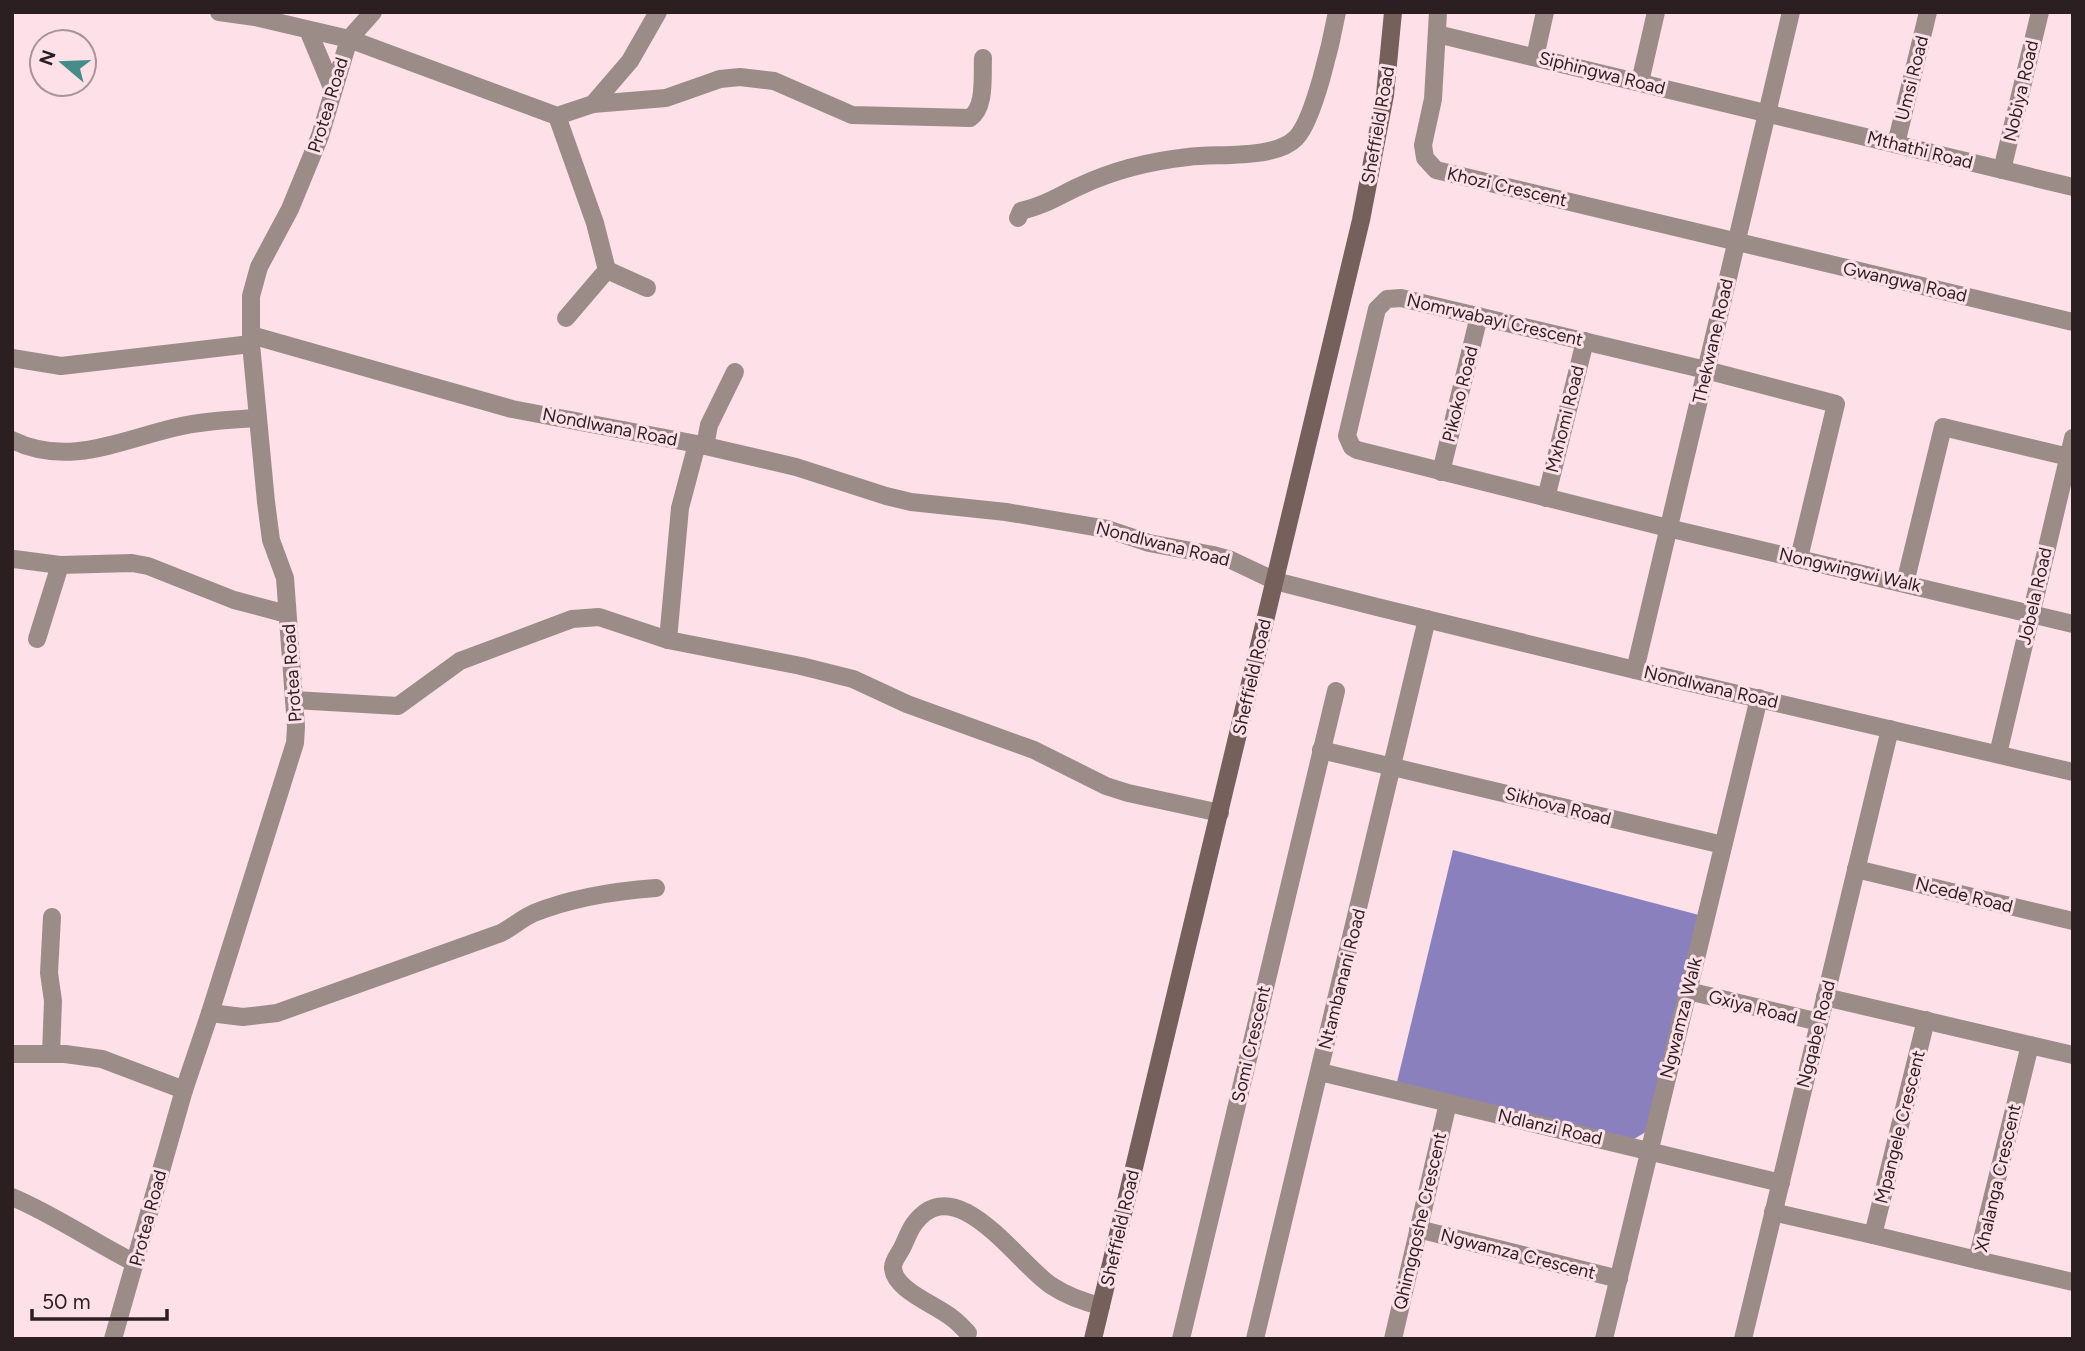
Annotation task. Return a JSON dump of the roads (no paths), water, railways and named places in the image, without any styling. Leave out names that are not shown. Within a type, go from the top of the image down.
[{"type":"street","points":[[219,12],[256,15],[349,39],[557,116],[593,104],[666,98],[720,79],[740,77],[774,81],[852,115],[970,118],[978,110],[984,58]]},
{"type":"street","name":"Protea Road","points":[[113,1339],[184,1090],[292,759],[296,727],[285,578],[271,540],[249,315],[253,283],[308,167],[349,39],[373,12]]},
{"type":"street","points":[[593,104],[630,61],[659,12]]},
{"type":"street","points":[[1018,218],[1021,211],[1046,204],[1080,186],[1125,169],[1159,160],[1250,154],[1290,144],[1298,137],[1309,116],[1331,43],[1337,12]]},
{"type":"street","name":"Sheffield Road","points":[[1093,1339],[1377,145],[1388,72],[1393,12]]},
{"type":"street","name":"Khozi Crescent","points":[[1438,12],[1433,99],[1423,145],[1425,158],[1436,170],[1737,242]]},
{"type":"street","points":[[1535,57],[1545,12]]},
{"type":"street","points":[[1640,82],[1656,12]]},
{"type":"street","name":"Thekwane Road","points":[[1634,670],[1791,12]]},
{"type":"street","name":"Umsi Road","points":[[1896,144],[1928,12]]},
{"type":"street","name":"Nobiya Road","points":[[2002,170],[2040,12]]},
{"type":"street","points":[[308,30],[332,90]]},
{"type":"street","name":"Siphingwa Road","points":[[1437,34],[1767,113]]},
{"type":"street","name":"Mthathi Road","points":[[1767,113],[2073,187]]},
{"type":"street","points":[[557,116],[595,223],[607,270]]},
{"type":"street","name":"Gwangwa Road","points":[[1737,242],[2073,322]]},
{"type":"street","points":[[607,270],[647,288]]},
{"type":"street","points":[[566,318],[607,270]]},
{"type":"street","name":"Nomrwabayi Crescent","points":[[1668,528],[1357,450],[1347,436],[1377,309],[1387,299],[1401,298],[1706,370],[1836,404],[1799,558]]},
{"type":"street","name":"Pikoko Road","points":[[1441,472],[1479,316]]},
{"type":"street","points":[[12,358],[45,365],[79,365],[251,339]]},
{"type":"street","name":"Nondlwana Road","points":[[251,339],[512,409],[701,445],[796,467],[911,502],[1006,512],[1107,529],[1149,543],[1231,560],[1275,581],[1634,670],[2073,772]]},
{"type":"street","name":"Mxhomi Road","points":[[1546,498],[1585,341]]},
{"type":"street","points":[[668,640],[680,508],[709,425],[735,372]]},
{"type":"street","points":[[12,440],[38,450],[76,453],[193,424],[258,418]]},
{"type":"street","points":[[1905,583],[1943,427],[2070,458]]},
{"type":"street","name":"Jobela Road","points":[[1998,754],[2073,438]]},
{"type":"street","name":"Nongwingwi Walk","points":[[1668,528],[2073,624]]},
{"type":"street","points":[[14,559],[60,565],[132,562],[234,600],[287,614]]},
{"type":"street","points":[[37,639],[60,565]]},
{"type":"street","points":[[294,700],[398,706],[460,661],[583,617],[599,617],[668,640],[853,679],[907,704],[1034,750],[1106,786],[1220,813]]},
{"type":"street","name":"Ntambanani Road","points":[[1255,1339],[1427,619]]},
{"type":"street","name":"Somi Crescent","points":[[1181,1339],[1336,691]]},
{"type":"street","name":"Ngwamza Walk","points":[[1604,1339],[1759,698]]},
{"type":"street","name":"Ngqabe Road","points":[[1747,1338],[1780,1182],[1890,729]]},
{"type":"street","points":[[1321,750],[1393,766]]},
{"type":"street","name":"Sikhova Road","points":[[1393,766],[1723,845]]},
{"type":"street","name":"Ncede Road","points":[[1856,869],[2073,921]]},
{"type":"street","points":[[211,1013],[243,1017],[277,1013],[501,933],[533,914],[561,904],[591,895],[656,888]]},
{"type":"street","points":[[51,1054],[54,1001],[49,973],[52,917]]},
{"type":"street","name":"Gxiya Road","points":[[1688,991],[1819,1023]]},
{"type":"street","points":[[1825,997],[2073,1055]]},
{"type":"street","name":"Mpangele Crescent","points":[[1873,1235],[1926,1020]]},
{"type":"street","name":"Xhalanga Crescent","points":[[2030,1045],[1977,1260],[2073,1282]]},
{"type":"street","points":[[12,1054],[51,1054],[102,1059],[184,1090]]},
{"type":"street","name":"Ndlanzi Road","points":[[1320,1072],[1780,1182]]},
{"type":"street","name":"Qhimgqoshe Crescent","points":[[1399,1337],[1418,1229],[1448,1103]]},
{"type":"street","points":[[12,1197],[60,1220],[135,1264]]},
{"type":"street","points":[[968,1333],[951,1317],[903,1287],[894,1275],[893,1265],[915,1223],[930,1210],[950,1206],[974,1216],[1050,1285],[1084,1303],[1101,1306]]},
{"type":"street","points":[[1773,1212],[1977,1260]]},
{"type":"street","name":"Ngwamza Crescent","points":[[1418,1229],[1619,1279]]}]
